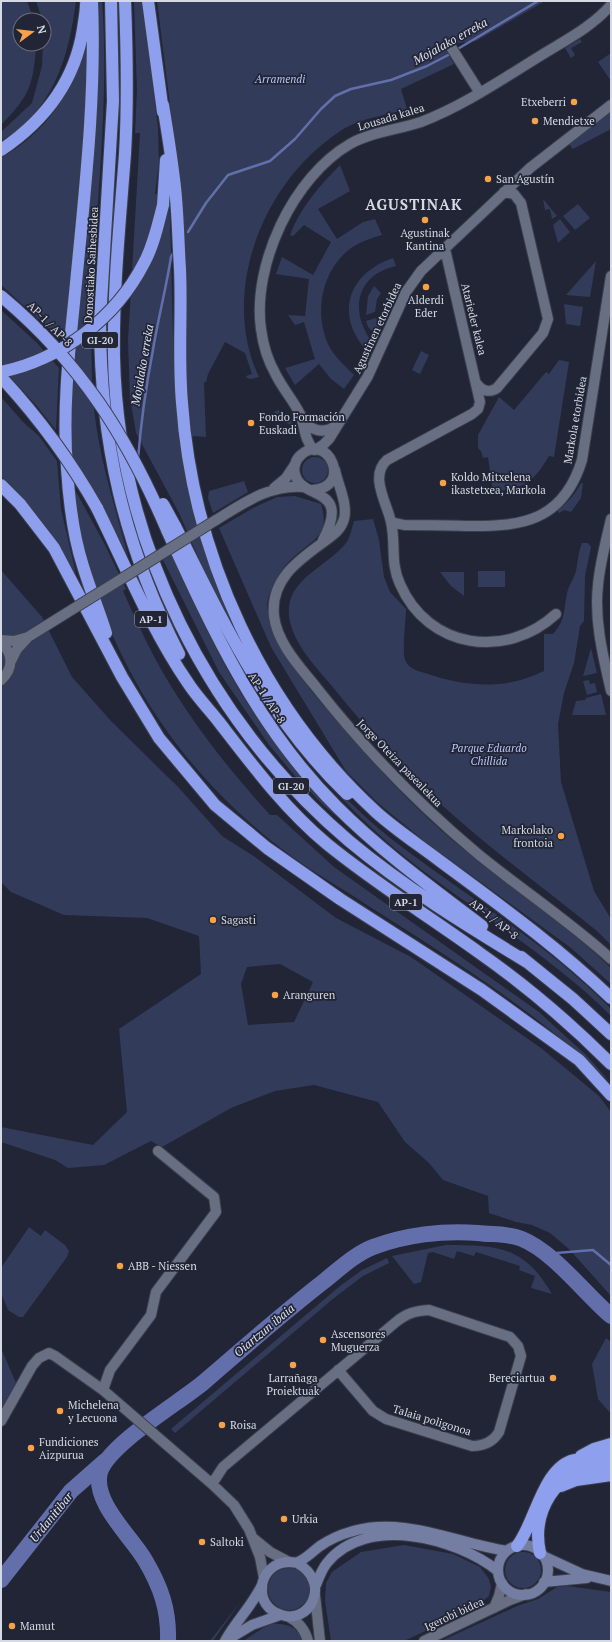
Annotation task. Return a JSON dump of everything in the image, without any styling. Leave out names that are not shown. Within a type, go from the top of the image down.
[{"type":"highway","points":[[1,150],[18,139],[36,122],[64,84],[76,59],[82,36],[86,1]]},
{"type":"highway","points":[[92,1],[93,72],[91,135],[68,370],[66,442],[70,502],[83,566],[122,677]]},
{"type":"highway","name":"Donostiako Saihesbidea","points":[[111,1],[113,101],[100,320],[101,367],[105,423],[119,499],[138,564],[179,655],[219,722]]},
{"type":"highway","name":"GI-20","points":[[125,1],[127,102],[117,264],[114,357],[119,424],[134,497],[144,532],[163,586],[192,648],[227,706],[270,762],[323,818],[372,859],[434,904],[527,962]]},
{"type":"highway","points":[[148,1],[174,181],[180,272],[181,388],[185,437],[196,502],[223,588],[258,663],[278,696],[305,734],[340,776],[378,813],[532,932],[611,998]]},
{"type":"highway","points":[[1,372],[28,364],[52,354],[80,338],[116,304],[145,262],[157,232],[163,205],[166,160],[163,105]]},
{"type":"highway","name":"AP-1 / AP-8","points":[[1,296],[35,326],[60,351],[99,400],[138,458],[171,528],[201,606],[252,700],[287,750],[336,806],[381,848],[573,999],[611,1034]]},
{"type":"highway","name":"AP-1","points":[[1,377],[20,398],[55,443],[85,487],[97,508],[163,642],[188,684],[261,778],[289,808],[325,842],[368,877],[482,954],[519,982],[575,1028],[611,1064]]},
{"type":"highway","points":[[1,485],[29,515],[54,548],[122,677],[158,738],[214,805],[267,848],[340,899],[482,990],[579,1060],[611,1095]]},
{"type":"highway","points":[[171,528],[249,670],[298,740],[334,781],[373,819],[426,859],[532,932]]},
{"type":"highway","points":[[512,1548],[525,1534],[545,1487],[557,1472],[572,1460],[594,1449],[611,1444]]},
{"type":"highway","points":[[572,1460],[611,1450]]},
{"type":"highway","points":[[572,1460],[611,1455]]},
{"type":"highway","points":[[542,1554],[538,1536],[541,1515],[547,1501],[556,1488],[570,1474],[590,1466],[611,1462]]},
{"type":"highway","points":[[590,1466],[611,1466]]},
{"type":"highway","points":[[556,1488],[576,1480],[611,1475]]},
{"type":"main road","points":[[225,1641],[236,1623],[252,1602],[274,1566],[293,1562],[327,1541],[350,1532],[369,1527],[394,1527],[418,1530],[512,1548],[530,1546],[569,1569],[596,1578],[611,1581]]},
{"type":"main road","points":[[225,1641],[252,1625],[284,1616],[298,1615],[306,1611],[312,1604],[315,1596],[316,1585],[326,1564],[336,1553],[360,1541],[387,1535],[410,1537],[445,1544],[479,1558],[498,1571]]},
{"type":"main road","points":[[512,1548],[500,1560],[498,1571],[502,1583],[510,1591],[526,1594],[536,1590],[544,1582],[547,1566],[542,1554]]},
{"type":"main road","points":[[293,1562],[309,1572],[316,1585]]},
{"type":"main road","points":[[544,1582],[570,1578],[596,1578]]},
{"type":"main road","points":[[263,1582],[264,1600],[268,1607],[284,1616]]},
{"type":"street","name":"Lousada kalea","points":[[314,450],[309,443],[300,415],[270,363],[262,336],[260,320],[260,299],[263,277],[274,242],[286,216],[310,180],[330,159],[349,145],[364,137],[420,122],[455,107],[588,26],[611,5]]},
{"type":"street","points":[[451,47],[480,93]]},
{"type":"street","name":"Agustinen etorbidea","points":[[314,450],[326,442],[368,376],[406,292],[421,271],[530,168],[611,104]]},
{"type":"street","points":[[477,384],[482,389],[488,391],[497,388],[540,337],[547,324],[548,314],[521,203],[514,194],[504,192]]},
{"type":"street","name":"Atarieder kalea","points":[[391,522],[386,509],[379,480],[380,468],[388,460],[472,414],[479,406],[480,395],[445,249]]},
{"type":"street","name":"Markola etorbidea","points":[[391,522],[404,525],[508,526],[536,518],[552,507],[562,497],[575,478],[582,460],[611,276]]},
{"type":"street","points":[[300,415],[308,426],[316,430],[329,430],[340,422]]},
{"type":"street","points":[[1,680],[7,674],[17,649],[28,637],[243,503],[274,488],[286,478],[299,456],[309,450],[320,450],[330,456],[335,470],[332,481],[323,488],[308,489],[289,486],[274,488]]},
{"type":"street","points":[[294,466],[297,480],[308,489],[323,496],[330,506],[332,512],[329,529],[322,543]]},
{"type":"street","name":"Jorge Oteiza pasealekua","points":[[335,470],[344,506],[344,519],[338,530],[290,568],[280,582],[275,599],[274,617],[278,630],[296,660],[352,730],[425,807],[479,854],[568,923],[611,959]]},
{"type":"street","points":[[611,520],[598,585],[599,630],[611,691]]},
{"type":"street","points":[[391,522],[393,562],[399,583],[415,610],[439,630],[469,641],[500,642],[530,633],[556,614]]},
{"type":"street","points":[[1,641],[14,641],[28,637]]},
{"type":"street","points":[[1,641],[10,654],[11,661]]},
{"type":"street","points":[[103,1390],[110,1370],[151,1315],[156,1292],[216,1212],[214,1197],[158,1151]]},
{"type":"street","name":"Talaia poligonoa","points":[[212,1484],[224,1468],[338,1370],[406,1314],[416,1311],[429,1310],[510,1337],[515,1341],[521,1356],[499,1432],[496,1437],[480,1446],[472,1446],[386,1419],[373,1411],[338,1370]]},
{"type":"street","points":[[1,1421],[32,1366],[39,1358],[49,1353],[103,1390],[212,1484],[240,1512],[253,1538],[263,1582]]},
{"type":"street","points":[[253,1538],[270,1552],[293,1562]]},
{"type":"street","name":"Igerobi bidea","points":[[494,1608],[502,1583]]},
{"type":"street","name":"Igerobi bidea","points":[[424,1641],[526,1594]]},
{"type":"street","points":[[315,1596],[320,1641]]},
{"type":"street","points":[[284,1616],[300,1625],[308,1641]]},
{"type":"green space","points":[[1,1],[27,1],[31,12],[12,12],[12,52],[36,52],[31,82],[24,98],[1,125]]},
{"type":"green space","points":[[36,1],[76,1],[69,42],[63,62],[46,98],[34,114],[19,129],[1,141],[1,132],[32,103],[42,66],[43,52],[52,52],[52,12],[39,12]]},
{"type":"green space","points":[[96,1],[102,1],[104,100],[92,298],[93,397],[102,458],[128,556],[100,501],[69,453],[69,410]]},
{"type":"green space","points":[[134,1],[142,1],[158,128],[159,162],[155,194],[169,197],[175,384],[178,421],[189,494],[204,549],[239,637],[203,568],[179,513],[136,433],[130,398],[128,341],[140,133],[135,133],[137,90]]},
{"type":"green space","name":"Arramendi","points":[[157,1],[545,1],[476,41],[458,43],[446,50],[454,64],[401,89],[407,109],[363,120],[347,127],[312,153],[289,179],[270,209],[256,241],[247,275],[244,310],[248,344],[259,377],[251,379],[247,378],[246,376],[252,374],[245,353],[225,342],[208,374],[206,382],[204,382],[206,437],[192,436],[186,381],[180,184]]},
{"type":"green space","points":[[580,39],[582,42],[571,48],[575,55],[571,58],[565,48]]},
{"type":"green space","points":[[84,52],[87,52],[85,114],[65,333],[57,336],[1,285],[1,158],[31,137],[53,113],[70,85]]},
{"type":"green space","points":[[611,53],[611,81],[598,62]]},
{"type":"green space","points":[[611,110],[611,129],[573,149],[568,143]]},
{"type":"green space","points":[[340,165],[350,191],[318,209],[337,239],[363,222],[375,219],[382,235],[362,242],[350,249],[339,259],[331,270],[322,297],[322,325],[328,344],[338,358],[354,375],[344,389],[331,379],[319,364],[295,385],[285,368],[315,359],[304,322],[295,325],[288,315],[305,316],[309,279],[276,274],[282,257],[313,275],[331,242],[304,225],[293,236],[290,235],[299,215],[311,197]]},
{"type":"green space","points":[[543,199],[557,216],[552,219],[550,209],[545,210]]},
{"type":"green space","points":[[578,204],[590,218],[575,230],[563,216]]},
{"type":"green space","points":[[560,219],[570,232],[558,243],[553,225]]},
{"type":"green space","points":[[393,258],[396,266],[372,277],[360,296],[360,318],[372,342],[367,351],[357,337],[351,323],[349,310],[351,297],[356,285],[365,274],[378,265]]},
{"type":"green space","points":[[596,261],[590,297],[566,295]]},
{"type":"green space","points":[[374,286],[381,293],[377,299],[375,312],[366,315],[368,296]]},
{"type":"green space","points":[[564,304],[583,307],[580,326],[566,324]]},
{"type":"green space","points":[[1,310],[37,343],[59,368],[56,430],[36,405],[1,367]]},
{"type":"green space","points":[[376,318],[380,327],[376,335],[368,327],[366,321]]},
{"type":"green space","points":[[421,351],[429,355],[420,374],[412,370]]},
{"type":"green space","points":[[559,360],[569,362],[554,457],[549,456],[538,472],[527,483],[513,488],[493,492],[488,457],[483,458],[481,451],[478,448],[478,435],[499,397],[514,410],[546,372],[549,374]]},
{"type":"green space","points":[[1,397],[24,423],[39,436],[57,461],[61,509],[76,574],[60,547],[33,510],[1,476]]},
{"type":"green space","points":[[279,410],[287,418],[292,420],[294,440],[292,426],[283,421],[282,416],[273,412]]},
{"type":"green space","points":[[315,457],[324,461],[328,470],[324,479],[315,483],[306,479],[302,470],[306,461]]},
{"type":"green space","points":[[244,481],[248,492],[213,513],[208,498],[209,491]]},
{"type":"green space","points":[[581,483],[583,483],[581,498],[571,512],[564,510],[559,513],[557,510],[571,498]]},
{"type":"green space","points":[[73,486],[105,545],[126,589],[123,591],[133,613],[165,676],[201,731],[241,782],[270,815],[277,815],[334,867],[539,1012],[586,1055],[611,1083],[583,1057],[525,1010],[463,967],[290,855],[255,827],[222,797],[192,764],[165,728],[141,691],[120,652],[103,611],[86,558]]},
{"type":"green space","points":[[295,496],[321,504],[324,522],[319,535],[315,540],[292,558],[285,566],[276,579],[269,594],[267,605],[268,612],[286,655],[314,694],[349,736],[414,805],[468,853],[559,923],[611,968],[611,984],[571,948],[423,840],[378,803],[346,771],[271,647],[219,528],[253,508],[277,497]]},
{"type":"green space","name":"Parque Eduardo Chillida","points":[[373,519],[379,540],[384,577],[390,592],[406,609],[405,660],[409,666],[415,670],[457,682],[472,684],[501,684],[530,677],[544,671],[544,634],[553,634],[560,624],[568,591],[576,571],[582,543],[588,543],[591,547],[585,576],[584,621],[580,626],[574,663],[564,693],[558,724],[561,782],[594,891],[611,919],[611,945],[597,931],[481,839],[429,793],[399,763],[358,717],[309,659],[296,639],[289,618],[289,607],[297,587],[312,572],[339,551],[346,543],[354,521]]},
{"type":"green space","points":[[170,552],[212,641],[253,712],[278,748],[292,765],[321,798],[352,829],[324,806],[295,776],[269,745],[219,672],[161,556]]},
{"type":"green space","points":[[1,570],[42,617],[72,677],[111,721],[179,788],[222,836],[255,857],[336,918],[411,957],[541,1048],[599,1096],[611,1112],[611,1296],[569,1249],[550,1233],[532,1225],[516,1222],[489,1213],[488,1196],[443,1180],[429,1163],[405,1142],[378,1102],[314,1085],[275,1091],[231,1108],[162,1147],[151,1141],[104,1165],[68,1168],[55,1160],[1,1142],[1,1127],[93,1145],[127,1112],[119,1029],[201,974],[199,936],[147,918],[64,915],[11,892],[1,882]],"holes":[[[280,964],[313,982],[294,1022],[248,1025],[241,984],[247,967]]]},
{"type":"green space","points":[[478,571],[505,571],[505,587],[478,587]]},
{"type":"green space","points":[[440,572],[464,572],[464,596],[451,586]]},
{"type":"green space","points":[[591,648],[597,673],[583,676]]},
{"type":"green space","points":[[589,680],[590,684],[595,683],[597,692],[587,695],[583,681]]},
{"type":"green space","points":[[601,694],[606,715],[572,715],[576,701],[585,700],[586,698]]},
{"type":"green space","points":[[283,729],[333,785],[374,825],[559,961],[586,984],[611,1009],[611,1016],[588,994],[538,953],[433,878],[390,844],[341,798]]},
{"type":"green space","points":[[29,1227],[41,1236],[45,1230],[65,1245],[69,1251],[67,1257],[23,1317],[19,1317],[8,1310],[1,1293],[1,1268]]},
{"type":"green space","points":[[446,1245],[495,1248],[520,1257],[542,1278],[552,1294],[531,1288],[535,1276],[519,1270],[520,1266],[476,1252],[474,1256],[457,1251],[454,1259],[433,1252],[428,1253],[421,1282],[414,1284],[392,1256]]},
{"type":"green space","points":[[387,1258],[389,1263],[363,1276],[334,1298],[175,1433],[171,1429],[340,1286],[362,1270]]},
{"type":"green space","points":[[606,1338],[611,1342],[611,1414],[598,1399],[592,1364]]},
{"type":"green space","points":[[1,1348],[16,1383],[1,1409]]},
{"type":"green space","points":[[404,1545],[453,1554],[480,1567],[489,1579],[491,1587],[489,1596],[478,1605],[462,1614],[404,1641],[331,1641],[325,1601],[326,1583],[332,1572],[361,1552]]},
{"type":"green space","points":[[527,1552],[536,1557],[540,1563],[540,1577],[536,1583],[527,1588],[519,1588],[510,1583],[506,1577],[505,1566],[510,1557],[516,1553]]},
{"type":"green space","points":[[285,1568],[293,1568],[304,1574],[310,1585],[310,1593],[304,1604],[293,1610],[285,1610],[274,1604],[268,1593],[268,1585],[274,1574]]},
{"type":"green space","points":[[567,1586],[611,1592],[611,1641],[441,1641],[517,1606],[538,1599],[557,1587]]},
{"type":"green space","points":[[241,1601],[213,1641],[210,1641]]},
{"type":"green space","points":[[272,1624],[282,1624],[295,1629],[303,1641],[243,1641]]},
{"type":"waterway","name":"Mojalako erreka","points":[[456,50],[538,1]]},
{"type":"waterway","name":"Mojalako erreka","points":[[188,232],[206,203],[228,175],[270,161],[295,139],[321,109],[335,96],[351,89],[391,80],[427,66],[452,53]]},
{"type":"waterway","name":"Mojalako erreka","points":[[138,459],[148,377],[173,253]]},
{"type":"waterway","name":"Oiartzun ibaia","points":[[168,1641],[167,1619],[160,1589],[145,1560],[107,1507],[99,1483],[100,1472],[106,1461],[130,1437],[193,1391],[347,1263],[373,1247],[398,1239],[424,1234],[465,1232],[500,1234],[517,1237],[534,1245],[546,1253],[611,1316]]},
{"type":"waterway","points":[[544,1254],[593,1250],[611,1265]]},
{"type":"waterway","name":"Urdanitibar","points":[[1,1580],[71,1491],[105,1461]]},
{"type":"place","name":"Etxeberri","points":[[574,102]]},
{"type":"place","name":"Mendietxe","points":[[535,121]]},
{"type":"place","name":"San Agustín","points":[[488,179]]},
{"type":"place","name":"Agustinak Kantina","points":[[425,220]]},
{"type":"place","name":"Alderdi Eder","points":[[426,287]]},
{"type":"place","name":"Fondo Formación Euskadi","points":[[251,423]]},
{"type":"place","name":"Koldo Mitxelena ikastetxea, Markola","points":[[443,483]]},
{"type":"place","name":"Markolako frontoia","points":[[561,836]]},
{"type":"place","name":"Sagasti","points":[[213,920]]},
{"type":"place","name":"Aranguren","points":[[275,995]]},
{"type":"place","name":"ABB - Niessen","points":[[120,1266]]},
{"type":"place","name":"Ascensores Muguerza","points":[[323,1340]]},
{"type":"place","name":"Larrañaga Proiektuak","points":[[293,1365]]},
{"type":"place","name":"Bereciartua","points":[[553,1378]]},
{"type":"place","name":"Michelena y Lecuona","points":[[60,1411]]},
{"type":"place","name":"Roisa","points":[[222,1425]]},
{"type":"place","name":"Fundiciones Aizpurua","points":[[31,1448]]},
{"type":"place","name":"Urkia","points":[[284,1519]]},
{"type":"place","name":"Saltoki","points":[[202,1542]]},
{"type":"place","name":"Mamut","points":[[12,1626]]},
{"type":"district","name":"AGUSTINAK","points":[[414,204]]}]
